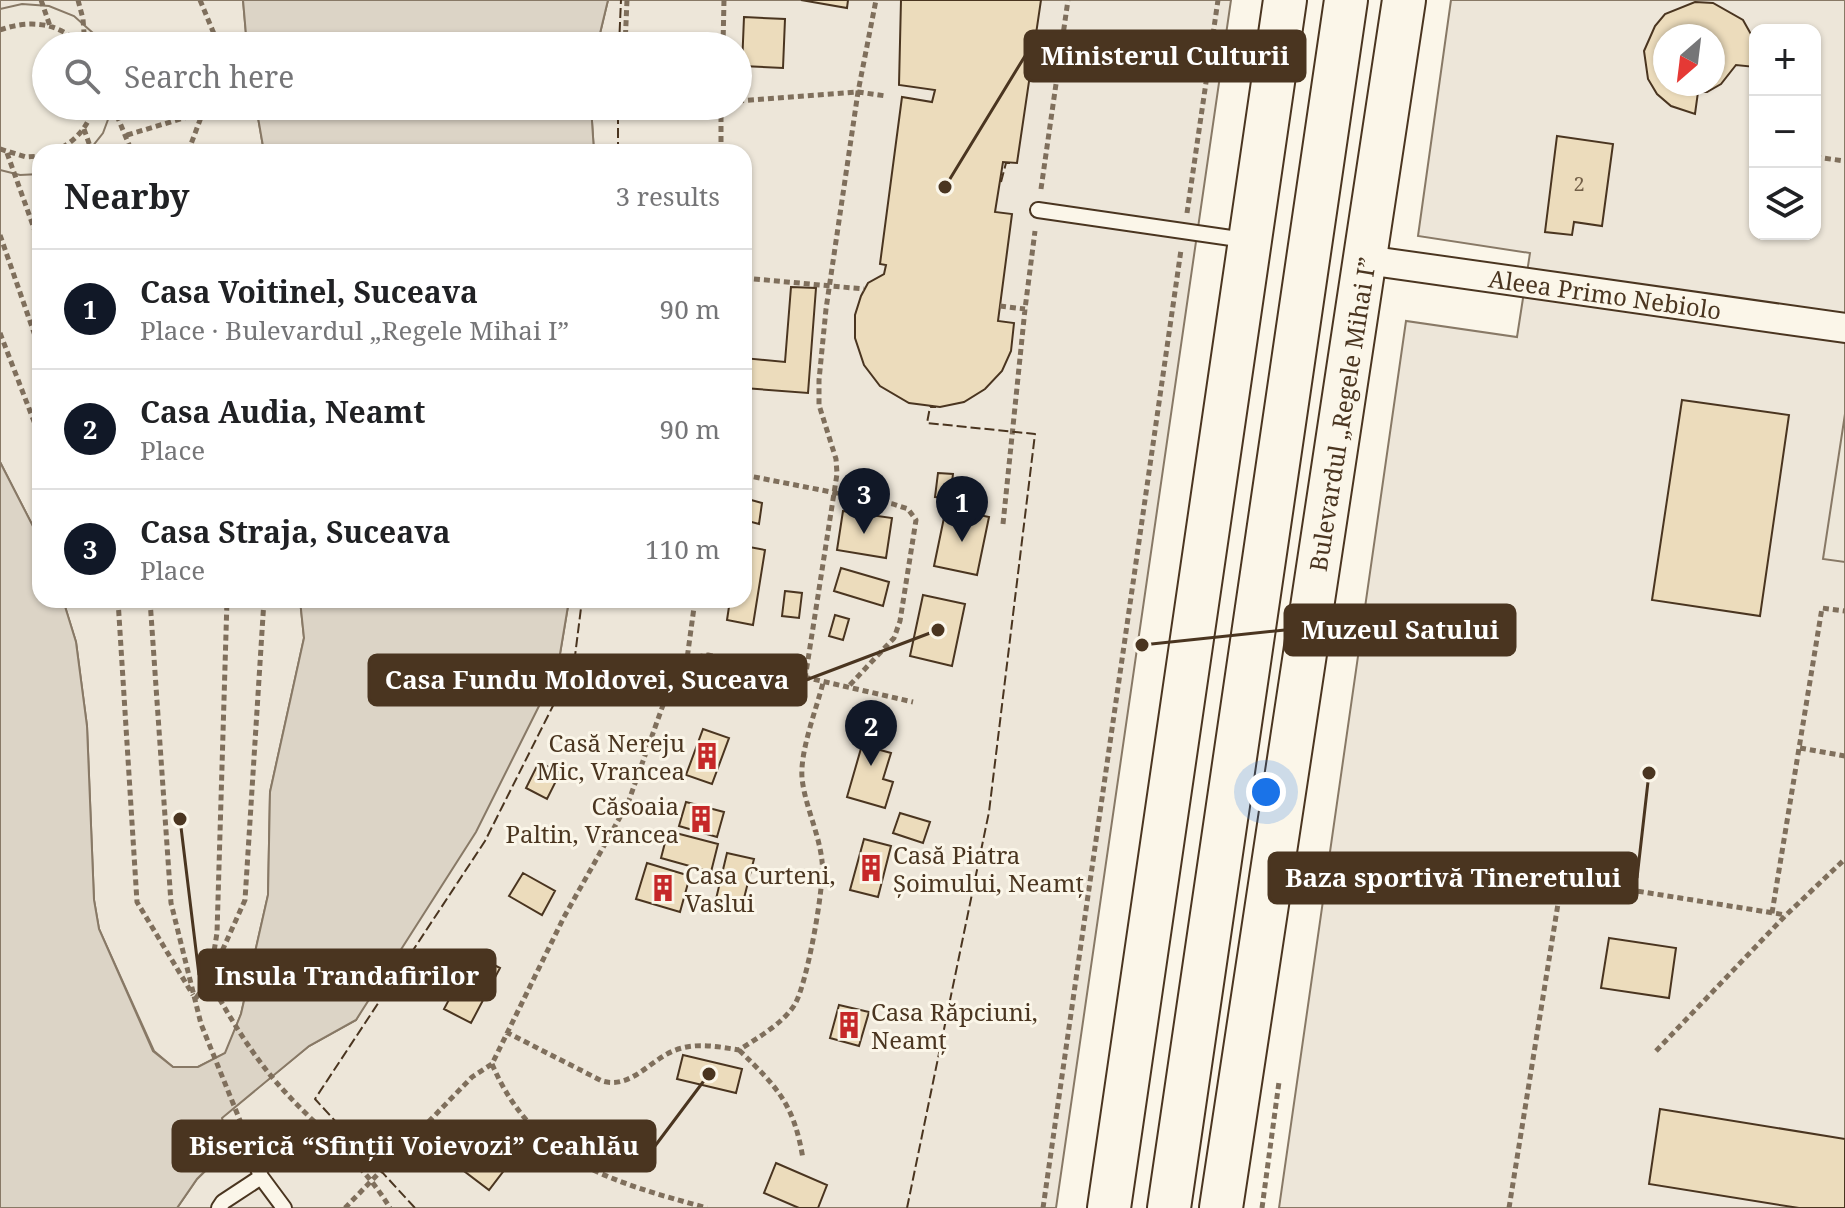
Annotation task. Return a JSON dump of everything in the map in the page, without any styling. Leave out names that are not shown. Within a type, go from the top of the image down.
[{"type":"main road","points":[[1109,1208],[1285,0]]},
{"type":"main road","points":[[1169,1208],[1346,0]]},
{"type":"main road","name":"Bulevardul „Regele Mihai I”","points":[[1221,1208],[1404,0]]},
{"type":"street","name":"Aleea Primo Nebiolo","points":[[1366,260],[1845,328]]},
{"type":"lane","points":[[1038,210],[1249,241]]},
{"type":"lane","points":[[249,1142],[261,1177],[284,1208]]},
{"type":"lane","points":[[219,1208],[223,1202],[261,1177]]},
{"type":"path","points":[[41,0],[50,27]]},
{"type":"path","points":[[78,0],[83,32]]},
{"type":"path","points":[[200,0],[213,32]]},
{"type":"path","points":[[626,32],[627,0]]},
{"type":"path","points":[[723,32],[724,0]]},
{"type":"path","points":[[805,679],[834,493],[836,459],[819,405],[820,366],[858,92],[876,0]]},
{"type":"path","points":[[1003,524],[1025,309],[1068,0]]},
{"type":"path","points":[[1043,1208],[1218,0]]},
{"type":"path","points":[[0,30],[16,24],[36,23],[60,32]]},
{"type":"path","points":[[752,100],[858,92],[886,96]]},
{"type":"path","points":[[67,144],[84,129],[88,120]]},
{"type":"path","points":[[120,120],[130,144]]},
{"type":"path","points":[[127,135],[177,120]]},
{"type":"path","points":[[191,144],[201,120]]},
{"type":"path","points":[[721,120],[721,144]]},
{"type":"path","points":[[84,129],[89,144]]},
{"type":"path","points":[[0,149],[32,157]]},
{"type":"path","points":[[7,153],[32,223]]},
{"type":"path","points":[[1821,158],[1845,161]]},
{"type":"path","points":[[0,235],[32,327]]},
{"type":"path","points":[[752,279],[864,289]]},
{"type":"path","points":[[1000,306],[1025,309]]},
{"type":"path","points":[[0,333],[32,416]]},
{"type":"path","points":[[752,477],[908,509],[916,520],[894,638],[847,688]]},
{"type":"path","points":[[119,608],[137,902],[196,999]]},
{"type":"path","points":[[151,608],[171,903],[201,1024],[249,1142]]},
{"type":"path","points":[[227,608],[217,933],[209,980],[229,1017],[262,1065],[372,1183],[390,1208]]},
{"type":"path","points":[[196,999],[209,980],[245,900],[263,608]]},
{"type":"path","points":[[345,1208],[472,1077],[492,1064],[564,917],[628,803],[672,680],[687,659],[694,608]]},
{"type":"path","points":[[1772,913],[1822,608],[1845,611]]},
{"type":"path","points":[[687,659],[708,655],[913,702]]},
{"type":"path","points":[[739,1050],[760,1037],[795,1005],[804,980],[822,887],[822,861],[802,777],[823,683]]},
{"type":"path","points":[[1800,748],[1845,756]]},
{"type":"path","points":[[1656,1051],[1786,915],[1845,859]]},
{"type":"path","points":[[1509,1208],[1562,879],[1786,915]]},
{"type":"path","points":[[506,1032],[615,1085],[680,1048],[707,1045],[739,1050],[787,1102],[796,1123],[803,1159]]},
{"type":"path","points":[[492,1064],[504,1092],[540,1136],[590,1170],[633,1187],[707,1208]]},
{"type":"shaded area","points":[[0,0],[243,0],[246,32],[32,32],[32,120],[258,120],[263,144],[32,144],[32,524],[0,462]]},
{"type":"shaded area","points":[[243,0],[608,0],[600,32],[246,32]]},
{"type":"shaded area","points":[[608,0],[1231,0],[1056,1208],[177,1208],[197,1179],[230,1147],[221,1118],[309,1046],[356,1020],[559,660],[568,608],[752,608],[752,144],[593,144],[592,120],[752,120],[752,32],[600,32]]},
{"type":"shaded area","points":[[1451,0],[1845,0],[1845,1208],[1279,1208],[1406,321],[1517,337],[1530,253],[1418,236]]},
{"type":"shaded area","points":[[22,4],[49,6],[74,16],[92,32],[32,32],[32,120],[108,120],[94,144],[32,144],[32,174],[0,170],[0,9]]},
{"type":"shaded area","points":[[258,120],[592,120],[593,144],[263,144]]},
{"type":"shaded area","points":[[1845,414],[1845,562],[1823,559]]},
{"type":"shaded area","points":[[0,462],[32,524],[32,608],[65,608],[76,642],[87,726],[94,900],[99,929],[153,1051],[173,1067],[198,1067],[225,1053],[241,1014],[268,895],[270,792],[304,638],[301,608],[568,608],[559,660],[548,688],[476,832],[356,1020],[309,1046],[222,1118],[230,1146],[197,1179],[177,1208],[0,1208]]},
{"type":"shaded area","points":[[65,608],[301,608],[304,638],[270,792],[268,895],[241,1014],[226,1053],[198,1067],[173,1067],[154,1051],[99,929],[94,900],[87,726],[76,642]]},
{"type":"building","points":[[801,0],[848,0],[847,8]]},
{"type":"building","points":[[901,0],[1041,0],[1017,163],[1003,162],[995,212],[1012,214],[998,321],[1014,323],[1011,351],[1002,371],[985,389],[964,402],[940,407],[909,403],[880,386],[864,365],[855,338],[855,315],[861,296],[868,283],[884,274],[886,265],[880,264],[902,97],[932,102],[935,90],[899,85]]},
{"type":"building","points":[[1695,2],[1713,3],[1743,20],[1749,31],[1749,66],[1736,65],[1725,79],[1725,24],[1657,24],[1665,14]]},
{"type":"building","points":[[744,17],[785,19],[783,68],[752,66],[752,32],[743,32]]},
{"type":"building","points":[[1653,31],[1653,87],[1648,79],[1644,51]]},
{"type":"building","points":[[1659,96],[1697,96],[1695,114],[1671,106]]},
{"type":"building","points":[[1557,136],[1613,144],[1602,226],[1574,222],[1572,235],[1545,232]]},
{"type":"building","points":[[791,287],[816,288],[808,393],[752,389],[752,359],[785,362]]},
{"type":"building","points":[[1682,400],[1789,415],[1760,616],[1652,600]]},
{"type":"building","points":[[938,473],[953,474],[950,498],[935,497]]},
{"type":"building","points":[[752,500],[762,503],[759,524],[752,522]]},
{"type":"building","points":[[946,508],[989,517],[977,575],[934,566]]},
{"type":"building","points":[[843,511],[892,518],[886,558],[837,550]]},
{"type":"building","points":[[752,548],[765,550],[753,625],[727,620],[729,608],[752,608]]},
{"type":"building","points":[[841,568],[889,582],[883,606],[834,591]]},
{"type":"building","points":[[785,591],[802,593],[799,618],[782,616]]},
{"type":"building","points":[[923,595],[965,604],[952,666],[910,656]]},
{"type":"building","points":[[835,615],[849,619],[843,640],[829,636]]},
{"type":"building","name":"Casă Nereju Mic, Vrancea","points":[[703,729],[729,738],[712,784],[686,775]]},
{"type":"building","points":[[862,745],[891,753],[883,779],[893,782],[885,808],[847,797]]},
{"type":"building","points":[[539,762],[560,773],[547,799],[526,788]]},
{"type":"building","name":"Căsoaia Paltin, Vrancea","points":[[686,802],[724,812],[717,837],[679,826]]},
{"type":"building","points":[[900,813],[930,822],[923,843],[893,833]]},
{"type":"building","points":[[668,831],[718,844],[711,872],[661,858]]},
{"type":"building","name":"Casă Piatra Șoimului, Neamț","points":[[864,839],[891,846],[878,897],[850,890]]},
{"type":"building","points":[[727,853],[754,859],[742,906],[716,899]]},
{"type":"building","name":"Casa Curteni, Vaslui","points":[[647,863],[690,876],[680,912],[636,899]]},
{"type":"building","points":[[523,873],[555,891],[542,915],[509,896]]},
{"type":"building","points":[[1609,938],[1676,948],[1669,998],[1601,988]]},
{"type":"building","points":[[473,954],[500,968],[471,1023],[444,1009]]},
{"type":"building","name":"Casa Răpciuni, Neamț","points":[[839,1005],[869,1012],[859,1046],[830,1038]]},
{"type":"building","points":[[683,1055],[742,1069],[736,1093],[677,1079]]},
{"type":"building","points":[[1660,1109],[1845,1139],[1845,1208],[1799,1208],[1649,1184]]},
{"type":"building","points":[[483,1138],[512,1160],[489,1190],[460,1168]]},
{"type":"building","points":[[776,1163],[827,1185],[818,1208],[799,1208],[764,1193]]},
{"type":"fence","points":[[620,32],[621,0]]},
{"type":"fence","points":[[618,120],[618,144]]},
{"type":"fence","points":[[1001,182],[1006,163],[1010,163]]},
{"type":"fence","points":[[907,1208],[989,812],[1035,434],[927,423],[930,407],[936,407]]},
{"type":"fence","points":[[415,1208],[315,1099],[485,841],[574,664],[581,608]]},
{"type":"place","name":"Ministerul Culturii","points":[[945,187]]},
{"type":"place","name":"Casa Straja, Suceava","points":[[864,534]]},
{"type":"place","name":"Casa Voitinel, Suceava","points":[[962,542]]},
{"type":"place","name":"Casa Fundu Moldovei, Suceava","points":[[938,630]]},
{"type":"place","name":"Muzeul Satului","points":[[1142,645]]},
{"type":"place","name":"Casă Nereju Mic, Vrancea","points":[[707,756]]},
{"type":"place","name":"Casa Audia, Neamt","points":[[871,766]]},
{"type":"place","name":"Baza sportivă Tineretului","points":[[1649,773]]},
{"type":"place","name":"Insula Trandafirilor","points":[[180,819]]},
{"type":"place","name":"Căsoaia Paltin, Vrancea","points":[[701,819]]},
{"type":"place","name":"Casă Piatra Șoimului, Neamț","points":[[871,868]]},
{"type":"place","name":"Casa Curteni, Vaslui","points":[[663,888]]},
{"type":"place","name":"Casa Răpciuni, Neamț","points":[[849,1025]]},
{"type":"place","name":"Biserică “Sfinții Voievozi” Ceahlău","points":[[709,1074]]}]
